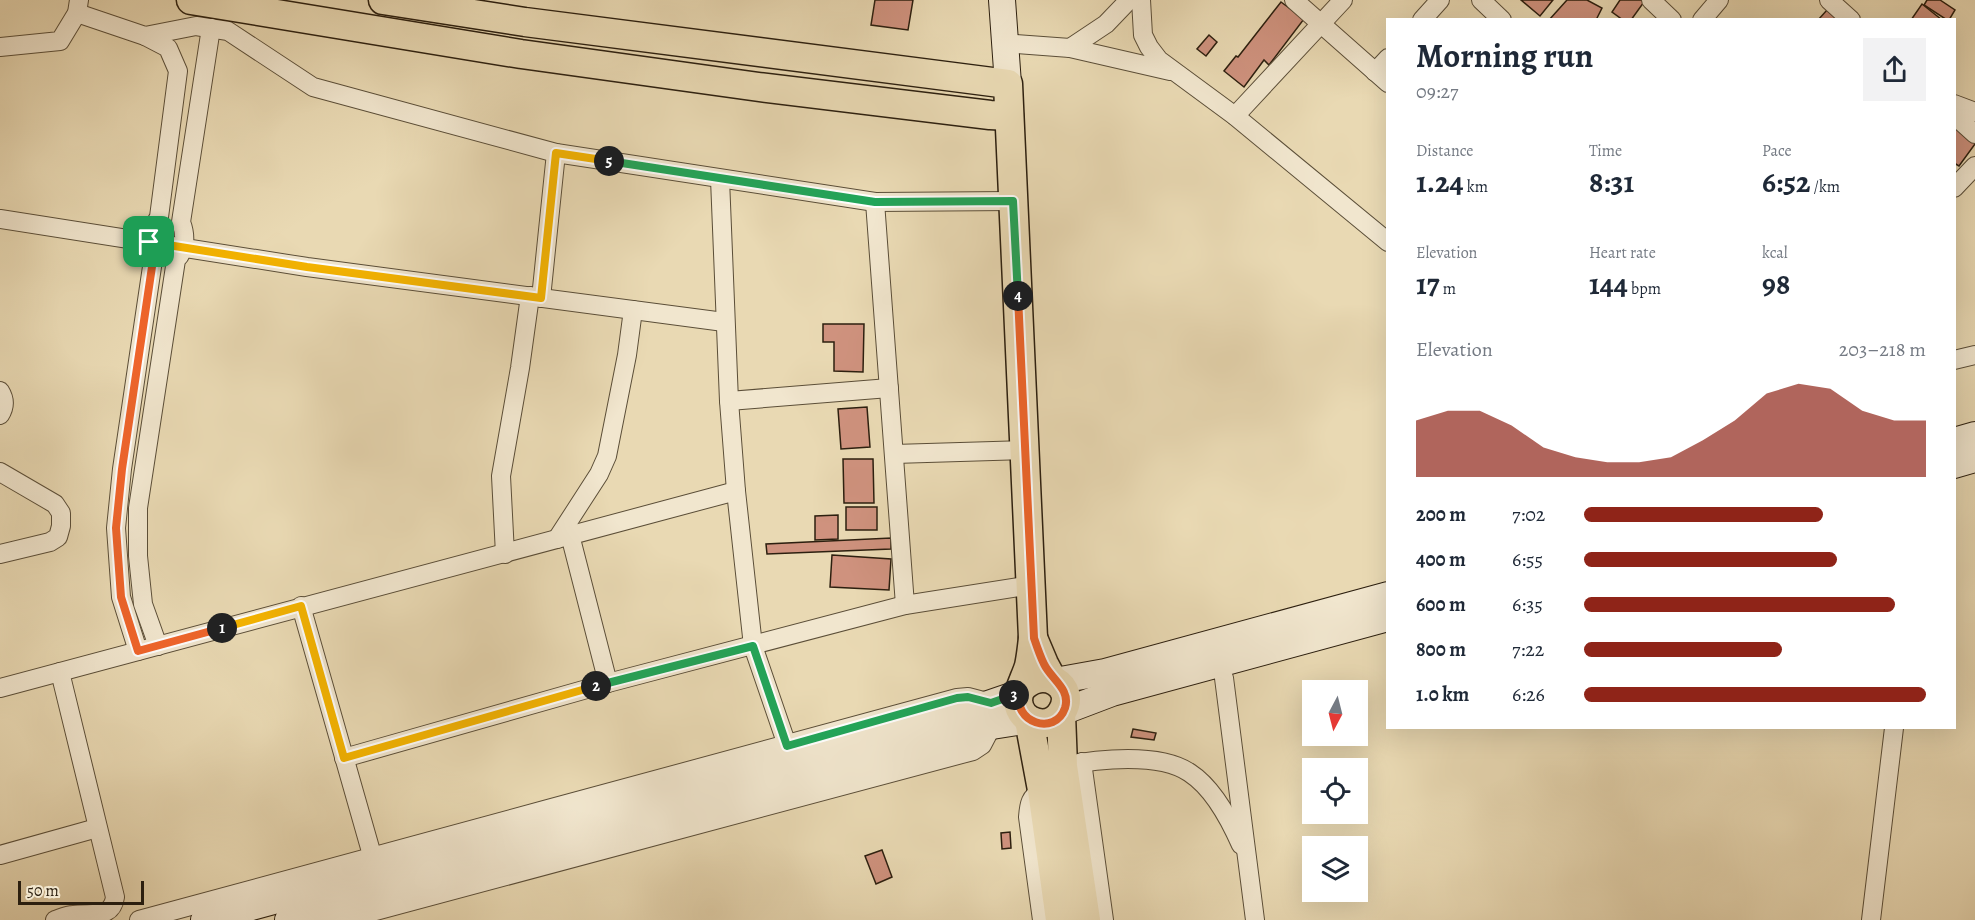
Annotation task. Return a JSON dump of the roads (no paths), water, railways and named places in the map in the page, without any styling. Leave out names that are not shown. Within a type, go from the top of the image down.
[{"type":"main road","points":[[191,0],[520,54],[990,116],[1009,116]]},
{"type":"main road","points":[[383,0],[525,22],[1008,84]]},
{"type":"main road","points":[[1002,0],[1034,638],[1018,705],[1029,720],[1042,790],[1060,920]]},
{"type":"main road","points":[[1956,440],[1975,435]]},
{"type":"main road","points":[[1956,464],[1975,459]]},
{"type":"main road","points":[[288,920],[992,714],[1033,678],[1054,680],[1105,672],[1386,596]]},
{"type":"main road","points":[[204,920],[950,717],[992,714],[1041,724],[1049,723],[1062,713],[1112,693],[1386,619]]},
{"type":"main road","points":[[1034,638],[1044,664],[1064,692],[1066,700],[1062,713],[1072,764],[1086,920]]},
{"type":"street","points":[[1070,48],[1106,24],[1129,0]]},
{"type":"street","points":[[1141,0],[1143,35],[1159,60],[1235,116],[1386,240]]},
{"type":"street","points":[[1294,0],[1381,77]]},
{"type":"street","points":[[1235,116],[1343,0]]},
{"type":"street","points":[[1424,18],[1440,0]]},
{"type":"street","points":[[1481,0],[1500,18]]},
{"type":"street","points":[[1651,0],[1670,18]]},
{"type":"street","points":[[1704,18],[1719,0]]},
{"type":"street","points":[[1829,0],[1849,18]]},
{"type":"street","points":[[0,47],[60,41],[78,6],[168,48],[178,71],[159,217],[152,228],[148,248],[153,260],[122,469],[116,528],[121,597],[138,651]]},
{"type":"street","points":[[145,36],[196,26],[228,31],[313,87],[556,153],[875,202],[1013,201]]},
{"type":"street","points":[[158,646],[143,604],[138,556],[138,508],[176,260],[182,254],[183,248],[185,232],[181,222],[211,28]]},
{"type":"street","points":[[1004,43],[1070,48],[1175,72]]},
{"type":"street","points":[[1956,105],[1975,112]]},
{"type":"street","points":[[1956,117],[1975,134]]},
{"type":"street","points":[[505,555],[501,476],[535,297],[556,153]]},
{"type":"street","points":[[1956,186],[1975,166]]},
{"type":"street","points":[[720,179],[729,401],[736,491],[753,646],[787,746]]},
{"type":"street","points":[[875,202],[905,605]]},
{"type":"street","points":[[0,219],[307,267],[724,322]]},
{"type":"street","points":[[608,683],[564,537],[607,456],[633,310]]},
{"type":"street","points":[[1956,360],[1975,355]]},
{"type":"street","points":[[729,401],[889,388]]},
{"type":"street","points":[[0,391],[4,400],[0,415]]},
{"type":"street","points":[[894,454],[1025,450]]},
{"type":"street","points":[[0,472],[55,504],[61,513],[61,526],[58,537],[50,542],[0,554]]},
{"type":"street","points":[[0,688],[301,606],[505,555],[736,491]]},
{"type":"street","points":[[344,758],[608,683],[905,605],[1031,585]]},
{"type":"street","points":[[301,606],[372,855]]},
{"type":"street","points":[[55,920],[72,915],[100,915],[109,912],[114,905],[115,897],[60,672]]},
{"type":"street","points":[[1224,678],[1255,920]]},
{"type":"street","points":[[139,920],[957,698],[968,697],[992,714],[982,745],[973,751],[342,920]]},
{"type":"street","points":[[1871,920],[1894,729]]},
{"type":"street","points":[[1104,920],[1072,764],[1106,759],[1134,760],[1176,765],[1191,773],[1217,803],[1236,834],[1246,857]]},
{"type":"street","points":[[1042,790],[1030,801],[1028,817],[1042,920]]},
{"type":"street","points":[[0,855],[97,828]]}]
